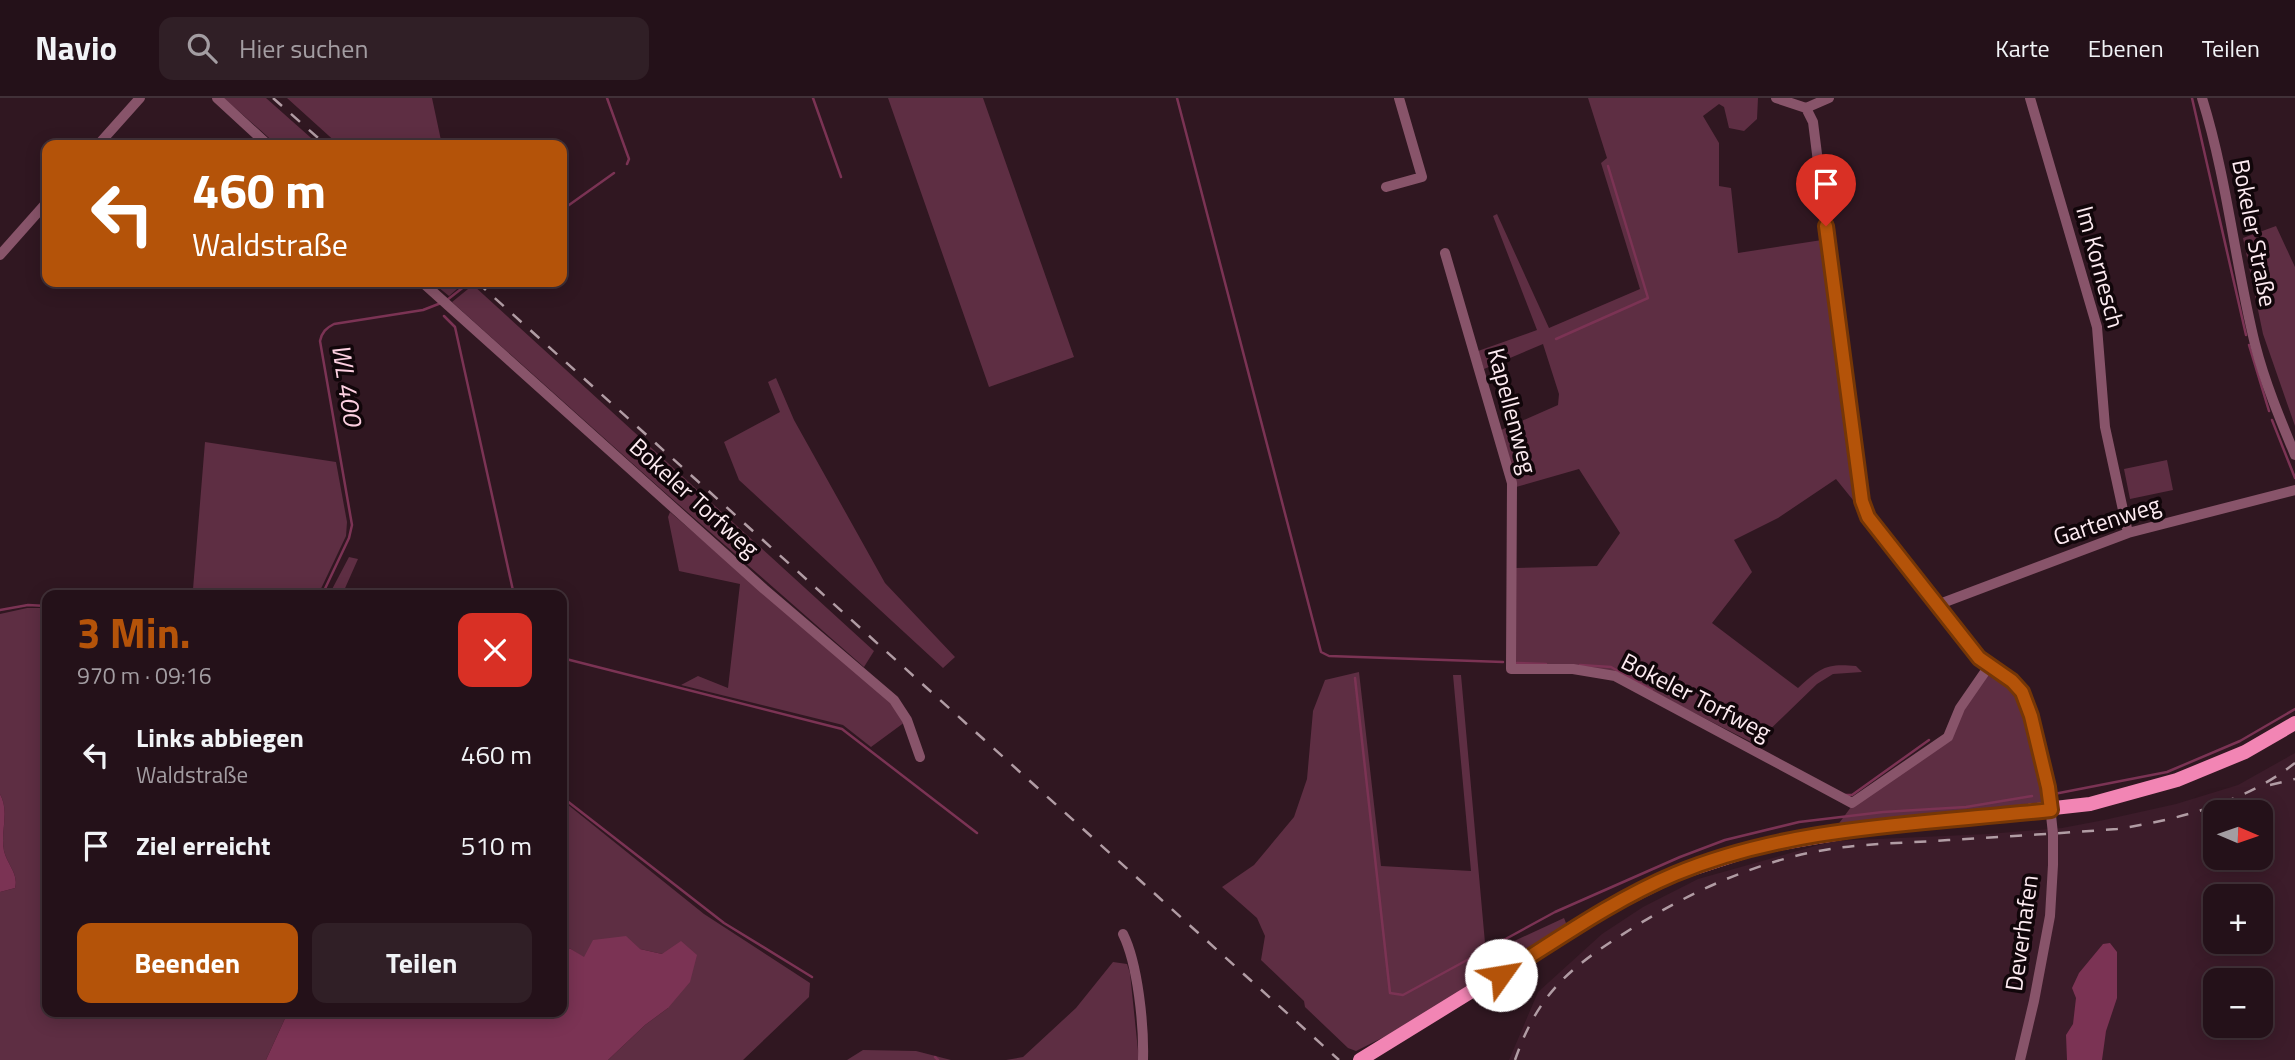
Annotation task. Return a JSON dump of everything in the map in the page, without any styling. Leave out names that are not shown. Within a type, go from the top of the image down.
[{"type":"main road","points":[[1360,1060],[1600,912],[1676,874],[1756,848],[1811,838],[1865,829],[2090,804],[2177,780],[2245,752],[2295,723]]},
{"type":"street","points":[[102,140],[140,98]]},
{"type":"street","points":[[217,98],[263,140]]},
{"type":"street","points":[[1386,187],[1422,177],[1399,98]]},
{"type":"street","points":[[1776,98],[1806,108],[1829,98]]},
{"type":"street","name":"Im Kornesch","points":[[2030,98],[2097,327],[2105,427],[2128,533]]},
{"type":"street","name":"Bokeler Straße","points":[[2202,98],[2256,345],[2266,382],[2295,456]]},
{"type":"street","name":"Deverhafen","points":[[1806,108],[1813,122],[1862,501],[1868,517],[1979,658],[2012,681],[2022,692],[2048,787],[2053,865],[2050,916],[2020,1060]]},
{"type":"street","points":[[0,255],[42,208]]},
{"type":"street","name":"Kapellenweg","points":[[1445,253],[1512,484],[1511,669]]},
{"type":"street","name":"Bokeler Torfweg","points":[[428,287],[764,589],[894,699],[907,720],[920,757]]},
{"type":"street","name":"Gartenweg","points":[[1937,604],[2128,533],[2295,490]]},
{"type":"street","name":"Bokeler Torfweg","points":[[1511,669],[1573,668],[1615,676],[1852,803],[1948,737],[1960,708],[1989,666]]},
{"type":"street","points":[[1123,934],[1130,948],[1135,977],[1143,1060]]},
{"type":"shaded area","points":[[224,98],[266,98],[313,140],[271,140]]},
{"type":"shaded area","points":[[287,98],[432,98],[441,140],[333,140]]},
{"type":"shaded area","points":[[888,98],[983,98],[1074,357],[989,387]]},
{"type":"shaded area","points":[[1588,98],[1758,98],[1757,119],[1744,131],[1729,128],[1724,107],[1719,104],[1703,116],[1719,143],[1719,186],[1731,188],[1738,253],[1822,240],[1857,505],[1836,479],[1778,518],[1734,540],[1752,572],[1712,623],[1798,688],[1818,671],[1830,666],[1856,666],[1862,672],[1833,674],[1817,684],[1755,744],[1616,673],[1513,665],[1515,568],[1597,566],[1620,533],[1579,469],[1516,487],[1501,430],[1558,405],[1559,394],[1543,344],[1484,369],[1478,351],[1537,330],[1493,216],[1497,214],[1549,328],[1640,289],[1601,163],[1607,158]]},
{"type":"shaded area","points":[[2276,226],[2295,267],[2295,426],[2263,334],[2243,238]]},
{"type":"shaded area","points":[[438,287],[459,287],[449,296]]},
{"type":"shaded area","points":[[471,287],[475,287],[874,651],[864,667],[661,489],[452,302]]},
{"type":"shaded area","points":[[776,378],[794,420],[885,583],[955,657],[943,668],[739,480],[724,442],[780,412],[768,382]]},
{"type":"shaded area","points":[[205,442],[336,462],[347,522],[346,536],[320,590],[193,589]]},
{"type":"shaded area","points":[[2167,460],[2173,490],[2130,499],[2124,469]]},
{"type":"shaded area","points":[[670,512],[891,703],[905,722],[871,747],[843,725],[681,685],[698,676],[728,688],[740,584],[679,571],[668,517]]},
{"type":"shaded area","points":[[349,557],[358,559],[344,590],[332,590]]},
{"type":"shaded area","points":[[27,608],[42,608],[42,1017],[286,1017],[266,1060],[0,1060],[0,892],[15,888],[16,883],[4,851],[5,815],[0,794],[0,614]]},
{"type":"shaded area","points":[[1989,670],[2010,686],[2026,714],[2044,786],[2045,797],[2039,804],[1837,826],[1851,807],[1951,737],[1958,720]]},
{"type":"shaded area","points":[[1359,672],[1381,866],[1471,871],[1453,675],[1461,675],[1486,954],[1564,918],[1568,928],[1390,1034],[1356,1051],[1348,1048],[1305,1007],[1304,1001],[1261,960],[1265,936],[1257,918],[1222,887],[1254,865],[1294,817],[1307,779],[1313,711],[1325,680]]},
{"type":"shaded area","points":[[2295,753],[2295,1060],[1509,1060],[1538,992],[1602,934],[1643,907],[1698,879],[1833,841],[2062,828],[2176,804],[2238,785]]},
{"type":"shaded area","points":[[0,794],[5,815],[4,851],[16,883],[15,888],[0,892]]},
{"type":"shaded area","points":[[567,804],[704,914],[810,983],[809,997],[743,1060],[608,1060],[645,1025],[668,1008],[662,954],[640,949],[584,958],[567,948]]},
{"type":"shaded area","points":[[626,936],[640,949],[662,954],[681,941],[697,955],[690,982],[668,1008],[645,1025],[608,1060],[266,1060],[286,1017],[567,1017],[567,948],[584,957],[593,940]]},
{"type":"shaded area","points":[[2110,943],[2117,952],[2117,998],[2106,1031],[2102,1060],[2067,1060],[2066,1035],[2073,1024],[2076,998],[2072,988],[2079,973],[2103,944]]},
{"type":"shaded area","points":[[1113,962],[1127,964],[1130,973],[1139,1060],[1006,1060],[1023,1057],[1076,1008]]},
{"type":"shaded area","points":[[863,1050],[916,1051],[951,1060],[847,1060]]},
{"type":"waterway","points":[[607,98],[629,159],[627,164]]},
{"type":"waterway","points":[[813,98],[841,177]]},
{"type":"waterway","points":[[1177,98],[1321,652],[1329,656],[1503,662]]},
{"type":"waterway","points":[[2192,98],[2246,335]]},
{"type":"waterway","points":[[1556,339],[1648,298],[1608,166]]},
{"type":"waterway","points":[[567,206],[614,173]]},
{"type":"waterway","name":"WL 400","points":[[447,300],[464,287]]},
{"type":"waterway","name":"WL 400","points":[[324,590],[349,538],[352,525],[320,341],[322,335],[334,324],[423,310],[441,303]]},
{"type":"waterway","points":[[444,316],[455,327],[513,590]]},
{"type":"waterway","points":[[2249,345],[2269,411]]},
{"type":"waterway","points":[[2272,420],[2295,478]]},
{"type":"waterway","name":"WL 400","points":[[0,610],[28,605],[42,606]]},
{"type":"waterway","points":[[567,659],[842,729],[977,833]]},
{"type":"waterway","points":[[1517,663],[1546,664]]},
{"type":"waterway","points":[[1580,665],[1611,667],[1652,690]]},
{"type":"waterway","points":[[1355,678],[1390,993],[1403,995],[1555,912],[1725,840],[1799,822],[1883,812],[1966,807],[2032,796]]},
{"type":"waterway","points":[[2054,794],[2167,772],[2240,741],[2295,709]]},
{"type":"waterway","points":[[1845,795],[1852,795],[1929,740]]},
{"type":"waterway","points":[[567,801],[724,923],[812,977]]},
{"type":"waterway","points":[[935,1057],[938,1060]]},
{"type":"railway","points":[[273,98],[320,140]]},
{"type":"railway","points":[[483,287],[1339,1060]]},
{"type":"railway","points":[[1515,1060],[1524,1036],[1546,998],[1574,969],[1610,943],[1679,901],[1756,868],[1783,859],[1837,848],[2117,829],[2141,825],[2188,814],[2233,799],[2255,789],[2295,763]]},
{"type":"railway","points":[[2270,785],[2295,779]]},
{"type":"route","points":[[1501,975],[1600,912],[1658,882],[1756,848],[1865,829],[2051,810],[2031,716],[2022,692],[2012,681],[1979,658],[1868,517],[1862,501],[1853,442],[1826,226]]}]
